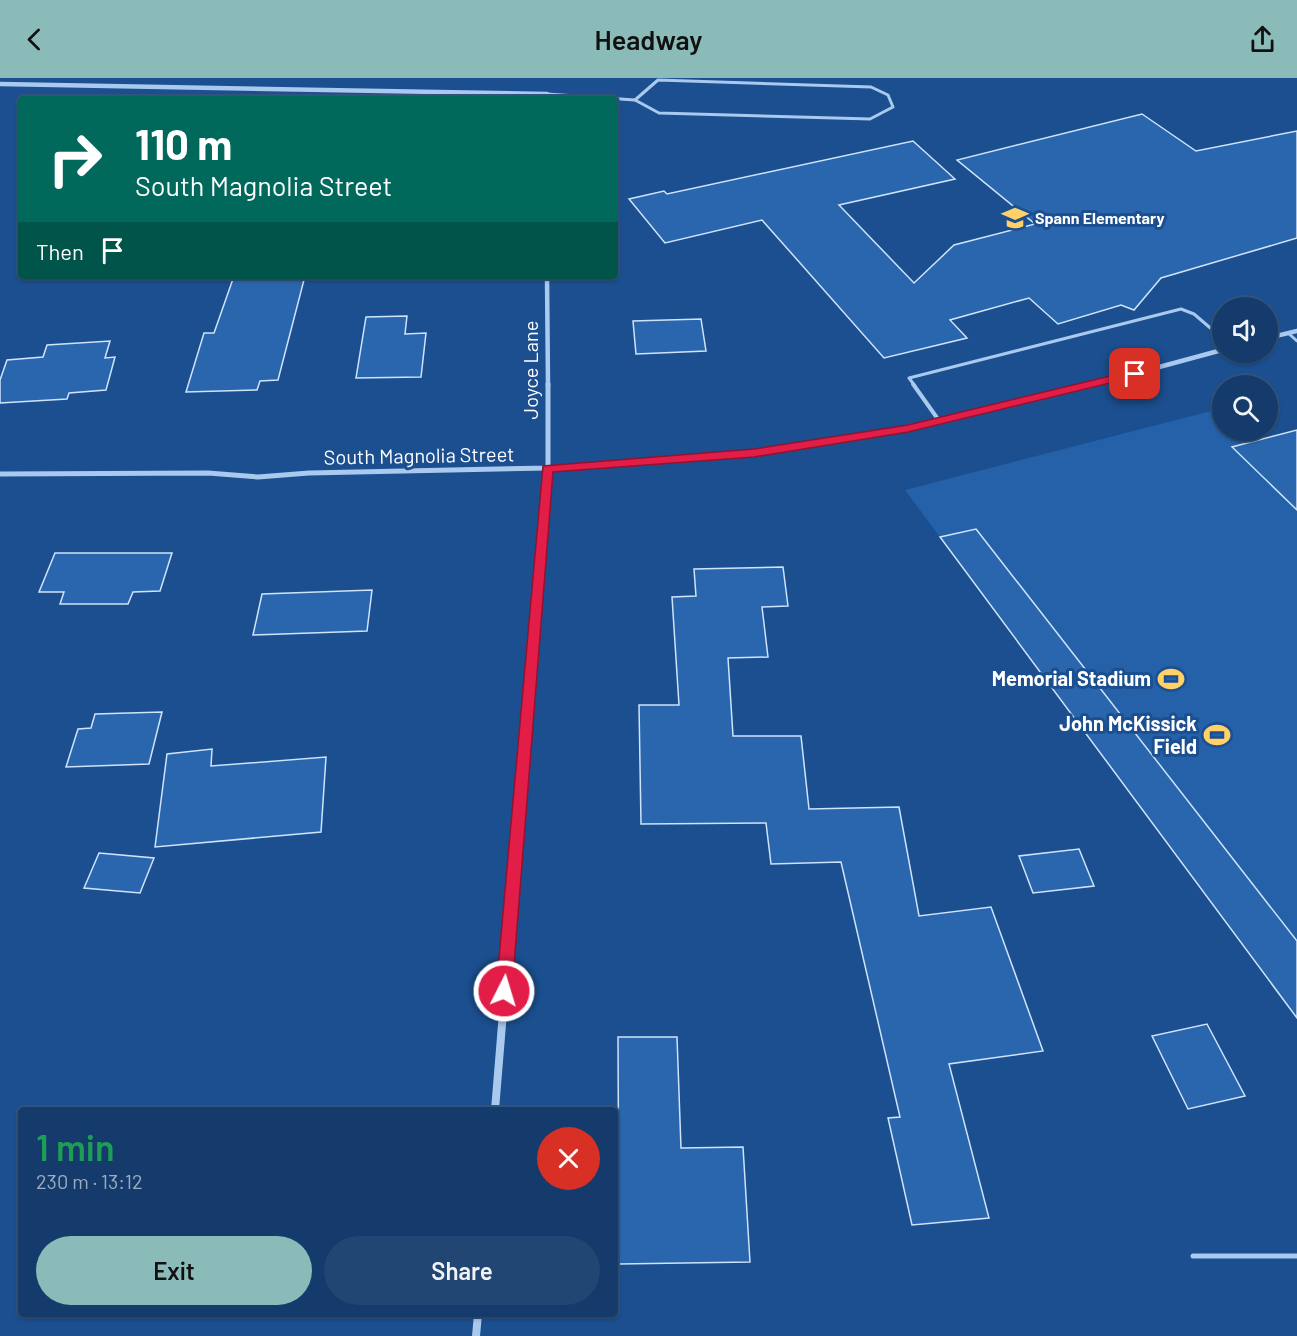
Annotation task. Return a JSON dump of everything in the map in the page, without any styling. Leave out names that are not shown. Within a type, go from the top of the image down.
[{"type":"street","points":[[0,84],[547,96]]},
{"type":"street","name":"Joyce Lane","points":[[495,1107],[548,468],[547,279]]},
{"type":"street","points":[[1278,336],[1297,331]]},
{"type":"street","name":"South Magnolia Street","points":[[0,474],[208,473],[258,477],[548,468],[754,453],[940,422],[1212,353]]},
{"type":"street","points":[[476,1336],[478,1317]]},
{"type":"lane","points":[[618,99],[635,100],[659,112],[870,119],[892,107],[888,96],[871,87],[658,81],[635,100]]},
{"type":"lane","points":[[940,422],[909,378],[1181,309],[1194,314],[1212,329]]},
{"type":"lane","points":[[1288,333],[1297,341]]},
{"type":"lane","points":[[1193,1256],[1297,1256]]},
{"type":"shaded area","name":"Memorial Stadium","points":[[1211,411],[1212,441],[1242,441],[1245,444],[1256,441],[1278,441],[1278,435],[1297,430],[1297,1018],[905,490]]},
{"type":"building","points":[[1142,114],[1196,151],[1297,131],[1297,238],[1161,278],[1134,310],[1121,305],[1058,324],[1029,298],[950,320],[967,338],[884,358],[762,220],[665,243],[629,199],[664,191],[667,194],[913,141],[955,179],[839,205],[914,283],[954,245],[1035,224],[957,160]]},
{"type":"building","points":[[233,279],[304,279],[278,380],[260,381],[257,390],[186,392],[204,333],[214,333]]},
{"type":"building","points":[[407,316],[405,334],[426,333],[421,377],[356,378],[366,317]]},
{"type":"building","points":[[701,319],[706,351],[636,354],[633,321]]},
{"type":"building","points":[[110,341],[105,358],[115,357],[106,390],[69,393],[67,399],[0,403],[0,380],[7,360],[43,357],[47,345]]},
{"type":"building","points":[[1297,430],[1297,510],[1232,447],[1255,441],[1278,441],[1278,435]]},
{"type":"building","points":[[976,529],[1297,941],[1297,1018],[940,537]]},
{"type":"building","points":[[55,553],[172,553],[160,591],[133,592],[128,604],[60,604],[64,592],[39,592]]},
{"type":"building","points":[[783,567],[788,606],[762,607],[768,657],[728,658],[733,736],[801,736],[809,809],[899,807],[919,916],[991,907],[1043,1051],[949,1064],[989,1218],[912,1225],[888,1118],[900,1117],[841,862],[771,864],[766,823],[641,824],[639,705],[679,705],[672,597],[696,596],[694,569]]},
{"type":"building","points":[[372,590],[367,631],[253,635],[262,594]]},
{"type":"building","points":[[162,712],[149,764],[66,767],[78,729],[91,728],[95,714]]},
{"type":"building","points":[[212,749],[211,766],[326,757],[321,832],[155,847],[167,754]]},
{"type":"building","points":[[1079,849],[1094,886],[1033,893],[1019,856]]},
{"type":"building","points":[[99,853],[154,858],[140,893],[84,888]]},
{"type":"building","points":[[1207,1024],[1245,1096],[1188,1109],[1152,1036]]},
{"type":"building","points":[[618,1037],[677,1037],[681,1148],[743,1147],[750,1262],[619,1264]]},
{"type":"place","name":"Spann Elementary","points":[[1015,218]]},
{"type":"place","name":"Memorial Stadium","points":[[1171,679]]},
{"type":"place","name":"John McKissick Field","points":[[1217,735]]},
{"type":"route","points":[[504,991],[548,468],[754,453],[908,429],[1135,374]]}]
